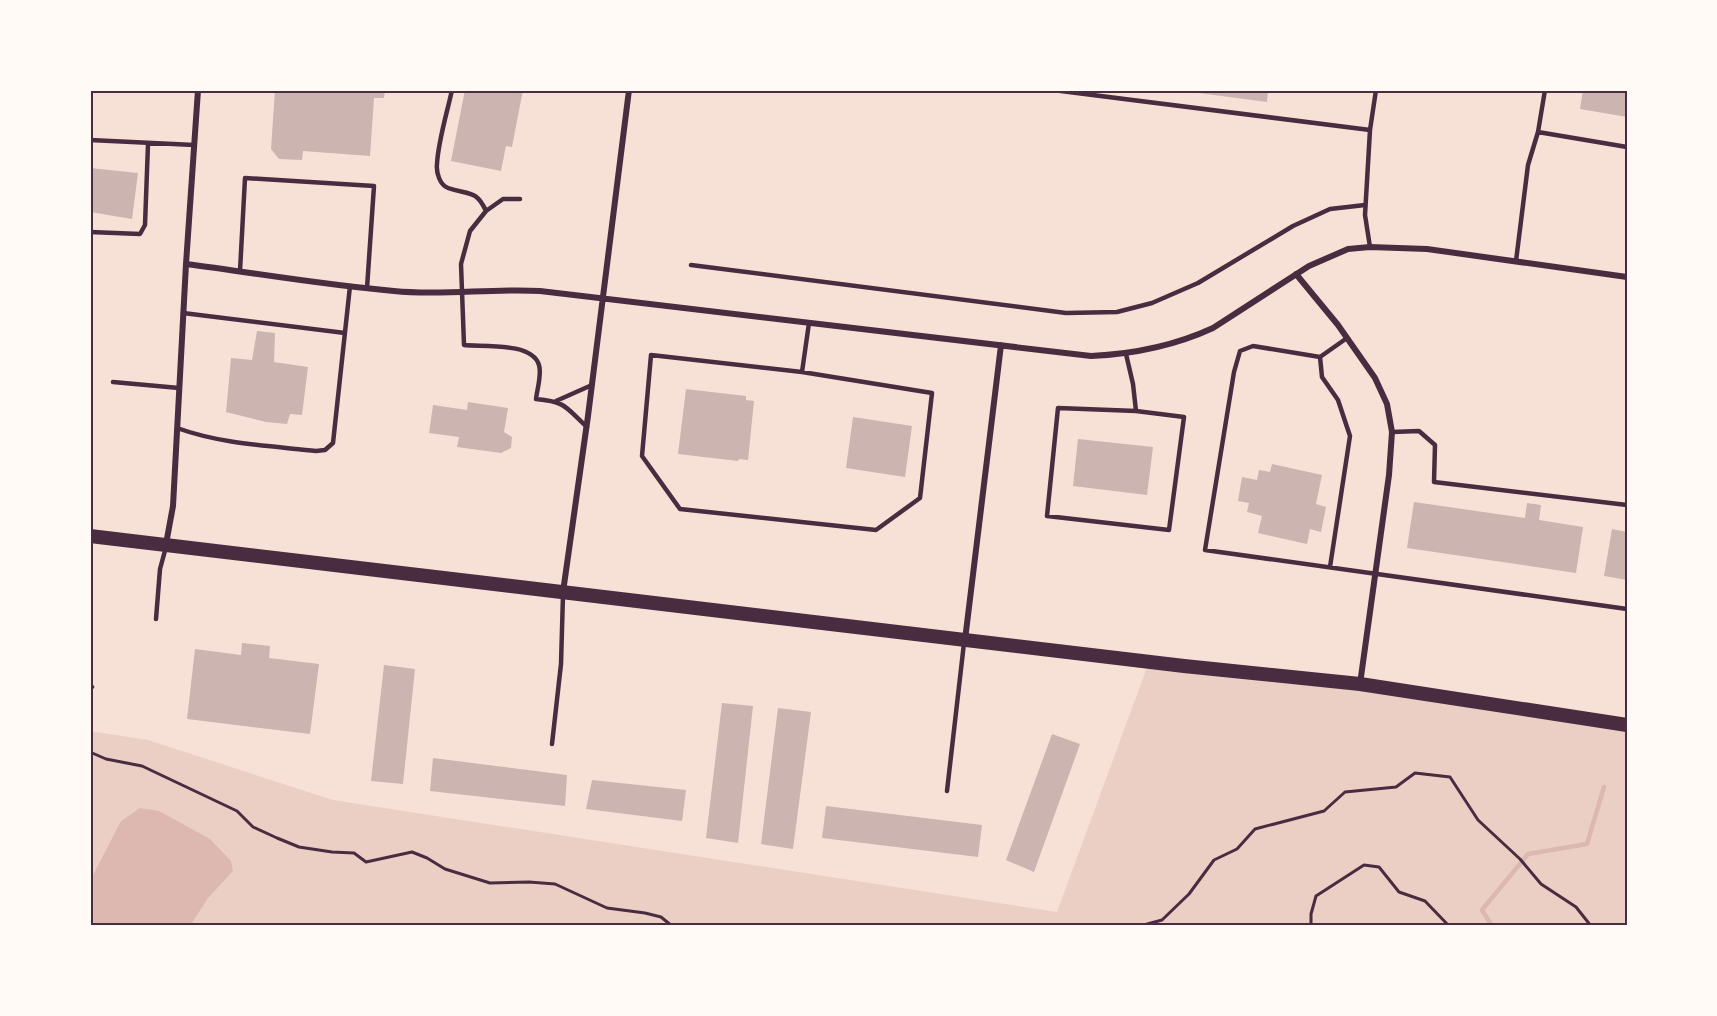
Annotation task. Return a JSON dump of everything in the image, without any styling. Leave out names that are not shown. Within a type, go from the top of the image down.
[{"type":"main road","points":[[90,536],[1184,666],[1360,684],[1627,725]]},
{"type":"street","points":[[166,544],[173,506],[198,90]]},
{"type":"street","points":[[563,592],[629,90]]},
{"type":"street","points":[[186,264],[412,292],[514,289],[602,298],[1074,355],[1126,354],[1158,348],[1199,334],[1213,328],[1296,274],[1348,249],[1370,247],[1427,249],[1627,277]]},
{"type":"street","points":[[1296,274],[1347,338],[1375,378],[1387,404],[1392,432],[1389,475],[1360,684]]},
{"type":"street","points":[[965,640],[1001,345]]},
{"type":"lane","points":[[452,90],[436,166],[439,179],[446,187],[471,192],[480,199],[486,211]]},
{"type":"lane","points":[[1053,90],[1370,130]]},
{"type":"lane","points":[[1370,247],[1365,205],[1370,130],[1376,90]]},
{"type":"lane","points":[[1516,261],[1528,165],[1538,132],[1545,90]]},
{"type":"lane","points":[[1538,132],[1627,147]]},
{"type":"lane","points":[[90,140],[194,146]]},
{"type":"lane","points":[[90,232],[140,234],[145,225],[148,144]]},
{"type":"lane","points":[[240,271],[245,178],[374,186],[366,288]]},
{"type":"lane","points":[[520,199],[503,199],[486,211],[470,231],[461,264],[464,345],[524,349],[540,366],[536,399],[556,401],[570,409],[586,428]]},
{"type":"lane","points":[[691,265],[1066,313],[1117,312],[1152,303],[1198,283],[1293,226],[1330,209],[1365,205]]},
{"type":"lane","points":[[177,428],[195,435],[226,440],[316,451],[325,450],[333,443],[350,286]]},
{"type":"lane","points":[[183,313],[345,333]]},
{"type":"lane","points":[[802,372],[809,323]]},
{"type":"lane","points":[[1347,338],[1320,357],[1252,346],[1240,351],[1232,383],[1205,550],[1627,609]]},
{"type":"lane","points":[[1126,354],[1136,411]]},
{"type":"lane","points":[[651,355],[802,372],[932,393],[920,498],[876,530],[680,509],[642,456],[651,355]]},
{"type":"lane","points":[[1320,357],[1322,377],[1338,400],[1350,436],[1330,567]]},
{"type":"lane","points":[[114,382],[179,388]]},
{"type":"lane","points":[[556,401],[592,385]]},
{"type":"lane","points":[[1058,408],[1136,411],[1184,417],[1169,530],[1047,516],[1058,408]]},
{"type":"lane","points":[[1392,432],[1419,431],[1435,445],[1434,482],[1627,505]]},
{"type":"lane","points":[[156,619],[160,569],[166,544]]},
{"type":"lane","points":[[552,744],[561,664],[563,592]]},
{"type":"lane","points":[[946,791],[965,640]]},
{"type":"path","points":[[90,752],[106,759],[142,766],[237,811],[253,827],[299,847],[332,852],[354,852],[366,861],[412,852],[445,869],[490,883],[555,884],[607,908],[661,917],[672,926]]},
{"type":"path","points":[[1140,926],[1162,920],[1189,894],[1214,860],[1237,849],[1255,829],[1324,811],[1345,792],[1396,787],[1415,774],[1450,777],[1478,820],[1520,859],[1540,884],[1576,907],[1591,926]]},
{"type":"path","points":[[1311,926],[1311,914],[1316,896],[1364,865],[1378,867],[1398,892],[1425,902],[1449,926]]},
{"type":"shaded area","points":[[1149,662],[1627,725],[1627,926],[90,926],[90,731],[148,740],[333,800],[1057,912]]},
{"type":"shaded area","points":[[140,808],[159,811],[210,839],[231,861],[233,871],[208,898],[190,926],[90,926],[90,881],[121,821]]},
{"type":"building","points":[[275,90],[385,90],[384,98],[374,98],[370,156],[303,151],[302,160],[279,159],[271,149]]},
{"type":"building","points":[[465,90],[523,90],[512,147],[506,146],[501,171],[451,161]]},
{"type":"building","points":[[1176,90],[1268,90],[1267,102]]},
{"type":"building","points":[[1583,90],[1627,90],[1627,117],[1580,109]]},
{"type":"building","points":[[90,168],[138,173],[132,219],[90,212]]},
{"type":"building","points":[[257,331],[275,333],[274,362],[308,367],[302,415],[290,414],[287,424],[266,422],[226,412],[231,358],[252,360]]},
{"type":"building","points":[[686,389],[746,396],[746,400],[754,401],[748,460],[739,459],[738,461],[678,454]]},
{"type":"building","points":[[468,402],[508,408],[504,432],[512,437],[511,448],[501,453],[457,447],[459,437],[429,433],[433,405],[467,410]]},
{"type":"building","points":[[853,417],[912,426],[905,477],[846,468]]},
{"type":"building","points":[[1078,439],[1153,447],[1147,495],[1073,486]]},
{"type":"building","points":[[1272,464],[1322,475],[1316,504],[1326,507],[1321,532],[1310,529],[1307,544],[1258,533],[1262,516],[1247,512],[1249,503],[1238,501],[1242,477],[1257,480],[1259,470],[1270,472]]},
{"type":"building","points":[[1414,502],[1525,518],[1527,503],[1541,505],[1539,520],[1583,527],[1576,573],[1407,548]]},
{"type":"building","points":[[1612,529],[1627,532],[1627,580],[1604,576]]},
{"type":"building","points":[[242,643],[270,646],[269,658],[319,664],[310,734],[187,719],[195,649],[241,655]]},
{"type":"building","points":[[384,665],[415,669],[403,784],[371,781]]},
{"type":"building","points":[[722,703],[753,706],[738,843],[706,838]]},
{"type":"building","points":[[778,708],[811,712],[793,849],[761,844]]},
{"type":"building","points":[[1052,734],[1080,744],[1034,872],[1006,860]]},
{"type":"building","points":[[433,758],[567,775],[565,806],[430,791]]},
{"type":"building","points":[[592,780],[686,790],[682,821],[586,809]]},
{"type":"building","points":[[826,806],[982,825],[978,857],[822,838]]},
{"type":"waterway","points":[[1492,926],[1482,910],[1528,854],[1587,844],[1604,787]]}]
